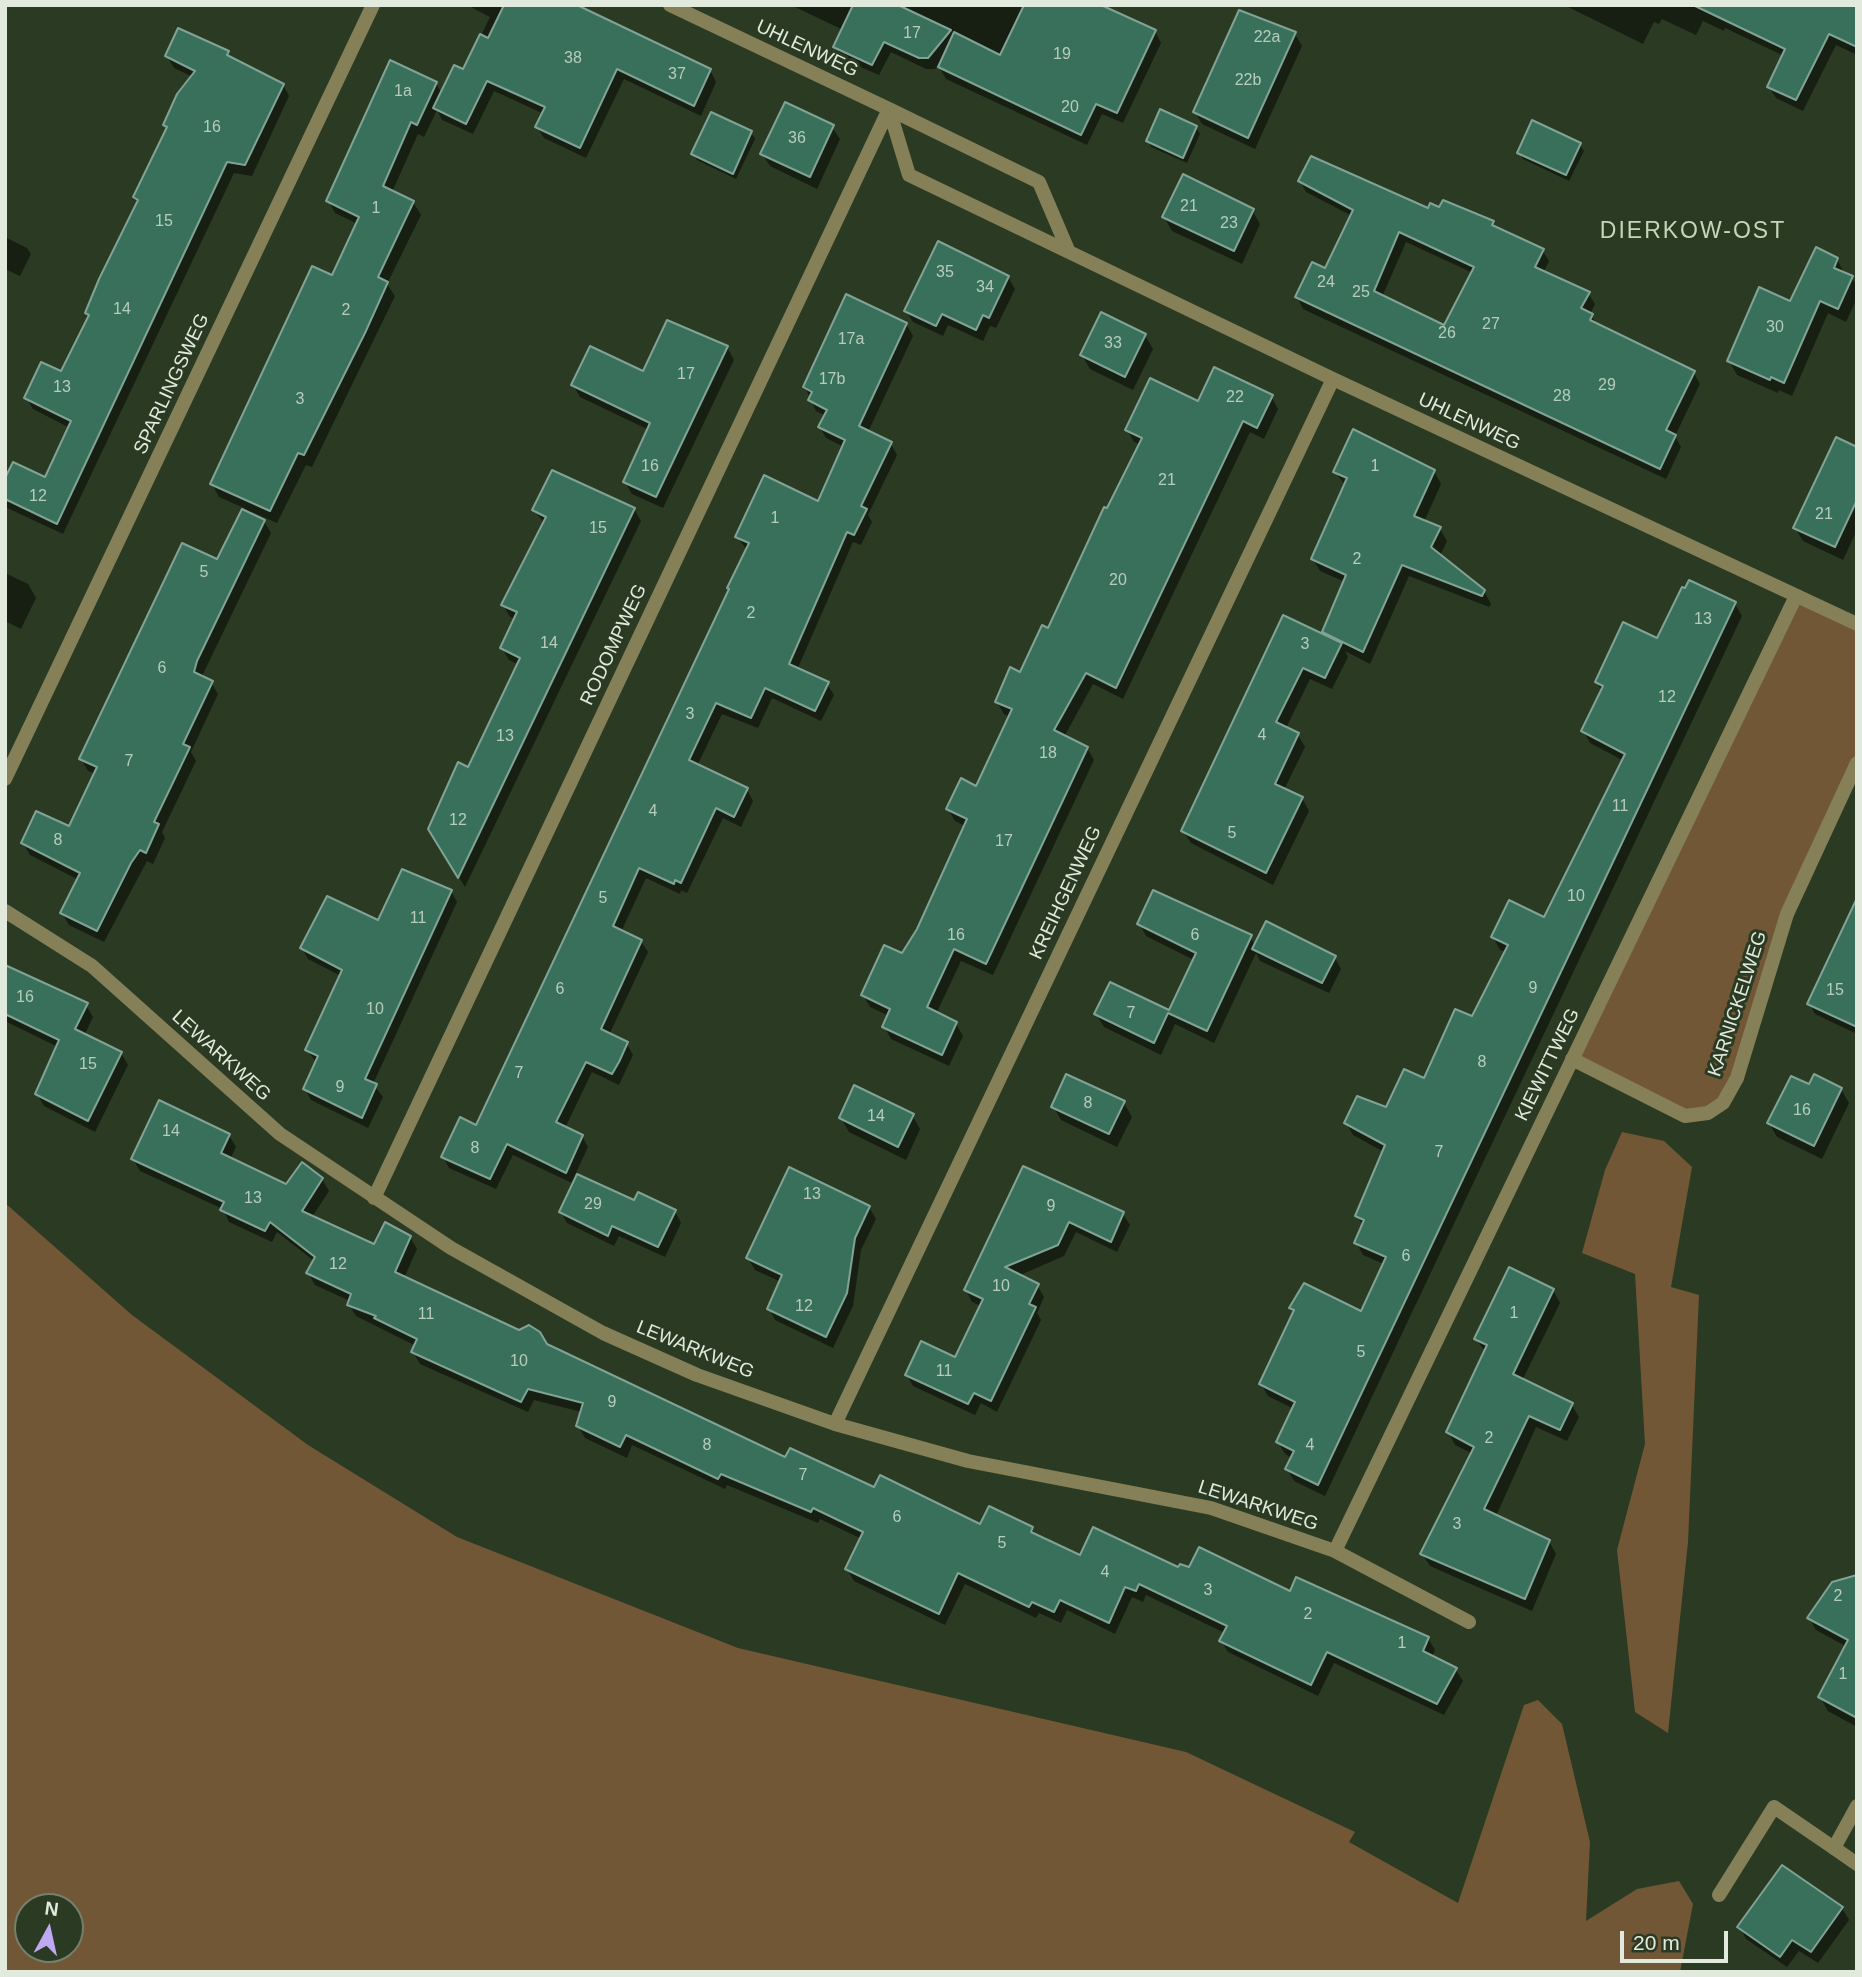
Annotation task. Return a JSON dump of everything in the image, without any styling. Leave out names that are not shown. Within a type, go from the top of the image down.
[{"type":"street","name":"SPARLINGSWEG","points":[[5,779],[373,5]]},
{"type":"street","name":"UHLENWEG","points":[[670,5],[1039,182],[1068,250]]},
{"type":"street","name":"UHLENWEG","points":[[889,109],[909,175],[1333,379],[1857,624]]},
{"type":"street","name":"RODOMPWEG","points":[[374,1198],[889,109]]},
{"type":"street","name":"KREIHGENWEG","points":[[835,1424],[1333,379]]},
{"type":"street","name":"KIEWITTWEG","points":[[1335,1551],[1796,596]]},
{"type":"street","name":"KARNICKELWEG","points":[[1572,1059],[1685,1116],[1708,1113],[1723,1103],[1737,1078],[1787,914],[1857,762]]},
{"type":"street","name":"LEWARKWEG","points":[[5,911],[92,966],[279,1134],[452,1248],[603,1333],[697,1375],[835,1424],[968,1461],[1211,1508],[1335,1551],[1469,1622]]},
{"type":"street","points":[[1834,1848],[1857,1806]]},
{"type":"street","points":[[1719,1895],[1774,1807],[1857,1864]]},
{"type":"shaded area","points":[[1796,596],[1857,624],[1857,763],[1787,914],[1723,1103],[1685,1116],[1572,1059]]},
{"type":"shaded area","points":[[1622,1132],[1664,1141],[1692,1167],[1671,1287],[1699,1295],[1688,1542],[1668,1733],[1635,1712],[1617,1550],[1645,1444],[1635,1274],[1582,1253],[1605,1170]]},
{"type":"shaded area","points":[[5,1203],[132,1315],[308,1445],[457,1537],[738,1648],[1186,1752],[1355,1832],[1349,1842],[1458,1903],[1524,1705],[1538,1700],[1562,1724],[1590,1842],[1586,1921],[1637,1889],[1679,1881],[1693,1904],[1680,1972],[5,1972]]},
{"type":"building","points":[[504,5],[577,5],[711,69],[694,106],[617,69],[580,148],[535,127],[545,107],[487,81],[466,124],[433,108],[454,65],[463,69],[480,34],[488,38]]},
{"type":"building","points":[[853,5],[898,5],[951,30],[928,58],[919,58],[884,42],[872,65],[833,47]]},
{"type":"building","points":[[1024,5],[1101,5],[1156,30],[1117,113],[1096,104],[1081,135],[938,67],[954,32],[1000,55]]},
{"type":"building","points":[[1693,5],[1857,5],[1857,47],[1829,34],[1796,100],[1767,87],[1785,49]]},
{"type":"building","points":[[1239,10],[1296,32],[1248,138],[1193,112]]},
{"type":"building","points":[[178,28],[229,51],[227,55],[284,84],[245,165],[227,162],[57,524],[5,499],[5,478],[13,462],[45,477],[71,421],[24,398],[41,362],[61,371],[89,315],[85,313],[99,279],[138,200],[133,197],[167,127],[163,125],[177,94],[195,71],[165,56]]},
{"type":"building","points":[[390,60],[437,82],[417,125],[411,122],[383,186],[414,201],[378,277],[388,282],[365,333],[304,455],[298,453],[270,511],[210,484],[312,266],[332,275],[359,217],[326,201]]},
{"type":"building","points":[[785,102],[834,125],[810,177],[760,154]]},
{"type":"building","points":[[1160,109],[1197,126],[1183,158],[1146,141]]},
{"type":"building","points":[[711,112],[752,131],[733,174],[691,154]]},
{"type":"building","points":[[1532,120],[1581,143],[1566,175],[1517,153]]},
{"type":"building","points":[[1311,156],[1428,208],[1430,203],[1439,207],[1443,200],[1494,221],[1492,225],[1544,249],[1535,267],[1590,292],[1581,308],[1593,314],[1590,320],[1695,371],[1666,430],[1676,435],[1660,469],[1295,297],[1312,262],[1325,268],[1353,210],[1298,181]],"holes":[[[1399,232],[1474,267],[1444,325],[1374,291]]]},
{"type":"building","points":[[1183,174],[1254,209],[1234,251],[1162,217]]},
{"type":"building","points":[[938,241],[1009,276],[989,318],[983,315],[976,330],[942,314],[936,326],[904,311]]},
{"type":"building","points":[[1816,247],[1838,258],[1834,268],[1853,276],[1838,309],[1820,301],[1784,383],[1771,377],[1770,380],[1727,361],[1759,287],[1790,301]]},
{"type":"building","points":[[846,294],[907,323],[859,426],[892,442],[861,506],[867,509],[854,535],[847,532],[789,664],[829,682],[815,711],[765,688],[751,718],[716,703],[689,760],[748,788],[734,817],[716,808],[681,883],[675,880],[674,884],[639,868],[613,926],[642,940],[601,1029],[628,1042],[619,1062],[612,1074],[586,1062],[556,1122],[583,1135],[566,1173],[507,1144],[490,1179],[441,1157],[460,1117],[476,1125],[729,589],[727,588],[749,543],[735,537],[764,475],[818,501],[845,440],[818,427],[827,410],[808,400],[812,392],[803,387]]},
{"type":"building","points":[[1101,312],[1146,334],[1125,377],[1080,355]]},
{"type":"building","points":[[667,320],[728,346],[656,497],[623,482],[650,423],[571,385],[590,346],[643,371]]},
{"type":"building","points":[[1214,367],[1273,395],[1257,428],[1243,421],[1116,688],[1086,673],[1054,730],[1088,747],[986,964],[954,949],[927,1007],[957,1022],[942,1055],[882,1027],[890,1009],[861,995],[884,945],[902,953],[917,929],[967,819],[946,809],[961,778],[976,786],[1012,709],[995,702],[1010,667],[1020,672],[1042,625],[1048,628],[1104,507],[1107,508],[1142,438],[1125,430],[1150,378],[1198,401]]},
{"type":"building","points":[[1353,429],[1435,470],[1414,516],[1441,527],[1431,547],[1485,590],[1482,596],[1402,565],[1363,652],[1322,632],[1346,575],[1311,559],[1347,478],[1333,472]]},
{"type":"building","points":[[1836,437],[1857,447],[1857,500],[1835,547],[1793,528]]},
{"type":"building","points":[[552,470],[635,508],[458,878],[428,829],[458,762],[468,767],[520,658],[500,648],[517,612],[501,605],[546,517],[532,510]]},
{"type":"building","points":[[242,509],[265,520],[197,661],[194,672],[213,681],[183,744],[190,747],[154,822],[159,824],[146,853],[140,850],[131,863],[97,931],[60,913],[80,873],[21,843],[36,811],[69,826],[97,767],[79,759],[182,543],[217,559]]},
{"type":"building","points":[[1689,580],[1736,602],[1318,1485],[1285,1469],[1294,1451],[1276,1442],[1295,1402],[1259,1384],[1294,1310],[1289,1308],[1304,1283],[1361,1311],[1386,1257],[1354,1243],[1364,1220],[1355,1216],[1385,1145],[1344,1123],[1357,1096],[1386,1107],[1404,1069],[1424,1078],[1455,1009],[1472,1016],[1508,945],[1491,937],[1509,900],[1544,917],[1625,754],[1581,731],[1603,686],[1595,682],[1623,622],[1657,638],[1682,587],[1685,588]]},
{"type":"building","points":[[1283,615],[1342,643],[1325,678],[1303,668],[1276,722],[1299,733],[1275,784],[1303,797],[1266,873],[1181,831]]},
{"type":"building","points":[[402,869],[452,890],[365,1079],[377,1084],[362,1118],[303,1089],[318,1056],[305,1050],[342,970],[300,948],[327,896],[378,920]]},
{"type":"building","points":[[1153,890],[1252,935],[1207,1031],[1168,1013],[1154,1043],[1094,1014],[1110,982],[1169,1010],[1196,953],[1137,924]]},
{"type":"building","points":[[1857,898],[1857,1027],[1807,1004]]},
{"type":"building","points":[[1266,921],[1336,956],[1322,983],[1252,949]]},
{"type":"building","points":[[5,965],[88,1003],[75,1029],[122,1052],[88,1121],[35,1094],[59,1040],[5,1014]]},
{"type":"building","points":[[1066,1074],[1125,1101],[1109,1134],[1051,1107]]},
{"type":"building","points":[[1814,1074],[1842,1088],[1814,1146],[1767,1123],[1791,1076],[1809,1084]]},
{"type":"building","points":[[854,1085],[914,1114],[898,1147],[839,1118]]},
{"type":"building","points":[[159,1100],[230,1134],[221,1153],[286,1184],[302,1162],[323,1178],[302,1211],[374,1244],[385,1222],[411,1236],[395,1272],[519,1330],[529,1325],[540,1332],[547,1344],[785,1457],[790,1448],[874,1487],[880,1475],[980,1524],[989,1506],[1033,1527],[1031,1532],[1080,1555],[1093,1527],[1178,1567],[1180,1564],[1189,1567],[1199,1547],[1290,1591],[1296,1577],[1429,1637],[1423,1651],[1457,1668],[1437,1704],[1327,1652],[1311,1685],[1219,1641],[1227,1626],[1139,1584],[1136,1591],[1125,1587],[1109,1623],[1060,1600],[1054,1612],[1032,1602],[1029,1607],[958,1573],[939,1614],[845,1569],[863,1532],[813,1508],[811,1512],[721,1474],[718,1479],[626,1435],[620,1447],[576,1426],[583,1403],[528,1389],[521,1402],[411,1352],[417,1339],[374,1318],[376,1316],[347,1305],[351,1294],[306,1273],[315,1257],[270,1222],[265,1231],[220,1210],[224,1202],[131,1159]]},
{"type":"building","points":[[1023,1166],[1124,1212],[1111,1242],[1069,1222],[1058,1245],[1005,1267],[1039,1284],[1029,1304],[1036,1307],[991,1401],[974,1393],[968,1404],[905,1375],[921,1341],[955,1357],[983,1299],[964,1290]]},
{"type":"building","points":[[789,1167],[870,1206],[855,1238],[847,1293],[826,1337],[767,1309],[782,1275],[746,1258]]},
{"type":"building","points":[[577,1174],[634,1200],[638,1192],[676,1210],[658,1247],[612,1226],[608,1236],[559,1212]]},
{"type":"building","points":[[1509,1267],[1554,1289],[1513,1374],[1573,1403],[1560,1430],[1529,1416],[1484,1509],[1550,1540],[1525,1599],[1420,1554],[1474,1447],[1446,1432],[1487,1345],[1474,1339]]},
{"type":"building","points":[[1857,1575],[1857,1718],[1818,1697],[1848,1640],[1807,1618],[1832,1582]]},
{"type":"building","points":[[1782,1865],[1843,1907],[1811,1952],[1792,1940],[1780,1957],[1737,1927]]},
{"type":"district","name":"DIERKOW-OST","points":[[1693,232]]}]
